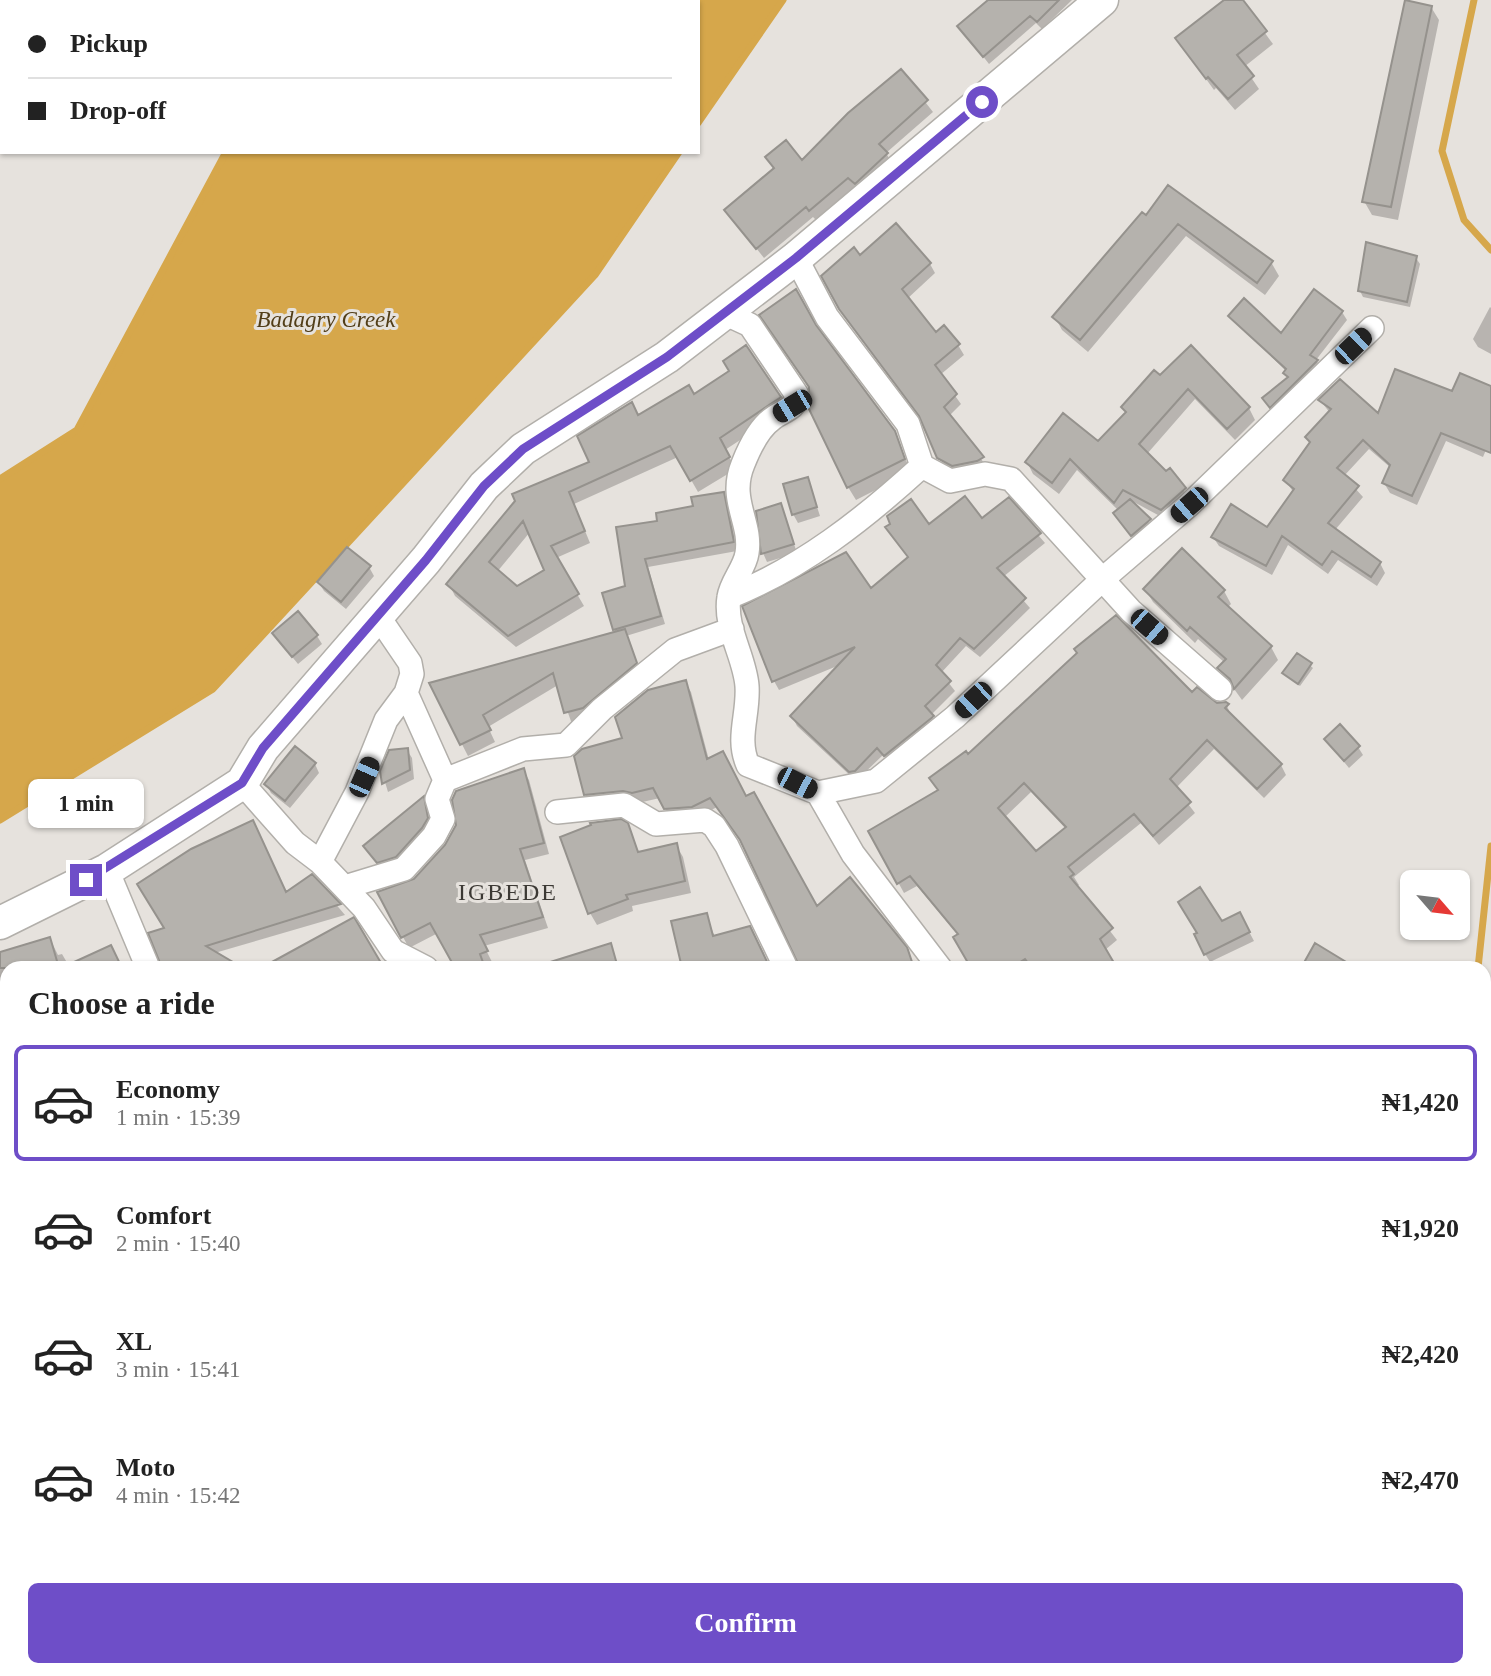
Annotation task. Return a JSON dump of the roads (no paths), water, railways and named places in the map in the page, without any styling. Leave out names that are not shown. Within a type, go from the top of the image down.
[{"type":"street","points":[[0,923],[107,870],[242,783],[263,748],[484,486],[523,449],[667,357],[796,258],[1102,0]]},
{"type":"street","points":[[796,258],[827,317],[908,424],[922,466],[950,481],[985,474],[1011,479],[1104,578],[1131,611],[1220,689]]},
{"type":"street","points":[[724,313],[750,325],[797,395],[792,406],[769,420],[742,465],[736,488],[748,552],[729,597],[732,629],[747,683],[748,708],[741,749],[748,765],[818,793],[877,781],[955,717],[1104,578],[1189,505],[1372,328]]},
{"type":"street","points":[[729,597],[779,576],[851,527],[922,466]]},
{"type":"street","points":[[320,862],[357,792],[386,720],[406,693],[412,674],[410,663],[377,616]]},
{"type":"street","points":[[345,887],[404,869],[434,836],[443,820],[437,799],[445,780],[523,749],[566,745],[602,709],[675,650],[732,629]]},
{"type":"street","points":[[406,693],[445,780]]},
{"type":"street","points":[[242,783],[295,843],[320,862],[364,908],[393,951],[412,961]]},
{"type":"street","points":[[818,793],[852,854],[935,961]]},
{"type":"street","points":[[557,812],[624,805],[656,824],[705,820],[714,826],[782,961]]},
{"type":"street","points":[[107,870],[145,961]]},
{"type":"water","points":[[700,0],[783,0],[700,120]]},
{"type":"water","name":"Badagry Creek","points":[[225,154],[678,154],[595,275],[213,689],[0,820],[0,479],[77,430]]},
{"type":"waterway","points":[[700,120],[783,0]]},
{"type":"waterway","points":[[1474,0],[1442,151],[1464,220],[1491,250]]},
{"type":"waterway","points":[[0,479],[77,430],[225,154]]},
{"type":"waterway","points":[[0,820],[213,689],[595,275],[678,154]]},
{"type":"waterway","points":[[1479,961],[1491,846]]},
{"type":"district","name":"IGBEDE","points":[[508,892]]}]
